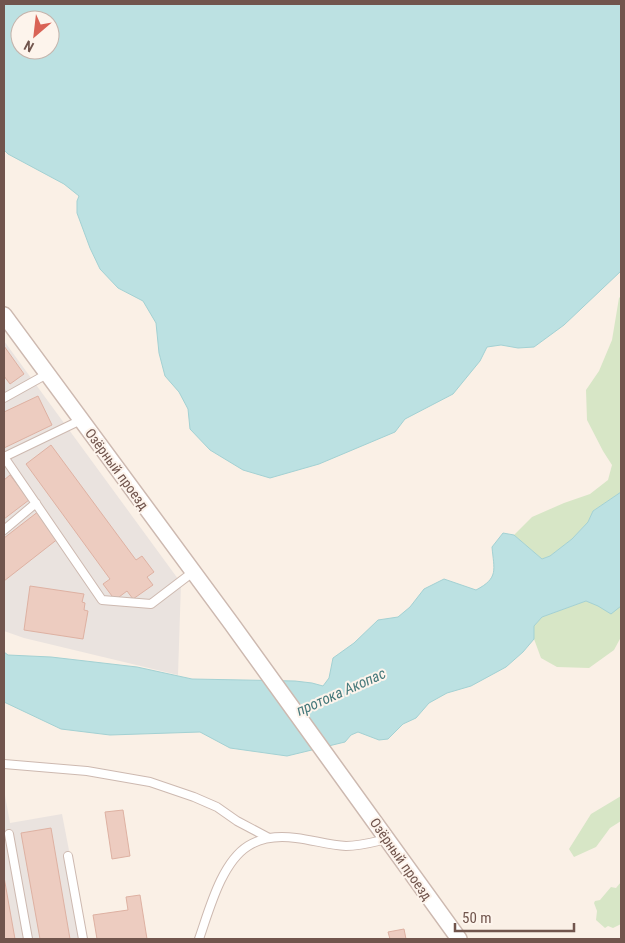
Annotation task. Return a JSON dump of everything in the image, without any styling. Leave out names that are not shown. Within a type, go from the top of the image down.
[{"type":"street","name":"Озёрный проезд","points":[[4,315],[231,623],[459,939]]},
{"type":"lane","points":[[4,398],[47,374]]},
{"type":"lane","points":[[81,420],[4,457],[102,600],[151,604],[193,572]]},
{"type":"lane","points":[[4,530],[36,503]]},
{"type":"lane","points":[[4,764],[87,771],[150,782],[217,807],[237,822],[269,838]]},
{"type":"lane","points":[[9,834],[28,939]]},
{"type":"lane","points":[[199,939],[210,905],[225,873],[236,856],[248,846],[269,838],[295,838],[345,846],[387,839]]},
{"type":"lane","points":[[68,856],[83,939]]},
{"type":"shaded area","points":[[4,341],[181,583],[178,675],[24,638],[4,631]]},
{"type":"shaded area","points":[[4,790],[10,823],[62,814],[86,939],[4,939]]},
{"type":"green space","points":[[621,296],[621,492],[593,511],[588,522],[572,539],[550,556],[542,559],[514,535],[532,517],[590,494],[608,480],[612,465],[587,420],[586,390],[599,371],[612,340],[619,298]]},
{"type":"green space","points":[[586,601],[598,605],[610,613],[621,606],[621,637],[614,650],[589,668],[557,667],[541,658],[534,639],[534,626],[542,617]]},
{"type":"green space","points":[[621,796],[621,821],[610,828],[596,847],[574,857],[569,849],[591,814]]},
{"type":"green space","points":[[621,882],[621,924],[613,928],[608,926],[605,928],[596,920],[597,911],[594,903],[600,900],[611,887],[616,888]]},
{"type":"water","points":[[4,4],[621,4],[621,271],[564,325],[534,347],[518,348],[501,345],[487,347],[480,361],[453,394],[405,419],[395,432],[319,464],[270,478],[243,470],[210,450],[190,429],[188,409],[179,392],[165,376],[159,353],[156,323],[143,301],[118,288],[100,269],[77,213],[79,196],[64,184],[8,154],[4,150]]},
{"type":"water","name":"протока Акопас","points":[[621,492],[621,606],[611,614],[586,601],[542,617],[534,626],[534,639],[506,667],[471,686],[447,693],[429,703],[416,718],[403,724],[388,739],[379,740],[358,732],[351,735],[345,742],[287,756],[230,748],[200,732],[110,735],[61,729],[4,702],[4,652],[8,655],[51,657],[137,667],[192,679],[295,681],[323,686],[329,678],[333,658],[354,643],[378,620],[398,617],[410,607],[424,589],[444,579],[476,590],[483,586],[492,577],[493,573],[492,547],[503,533],[514,535],[542,559],[550,556],[572,539],[588,522],[593,511]]},
{"type":"building","points":[[4,346],[24,374],[10,384],[4,376]]},
{"type":"building","points":[[38,396],[52,425],[4,448],[4,412]]},
{"type":"building","points":[[51,445],[136,560],[142,556],[154,572],[147,577],[153,585],[133,599],[127,591],[115,600],[103,584],[110,579],[26,464]]},
{"type":"building","points":[[10,475],[29,500],[4,519],[4,480]]},
{"type":"building","points":[[39,511],[59,538],[4,581],[4,538]]},
{"type":"building","points":[[30,586],[84,594],[82,602],[85,603],[84,610],[88,611],[83,639],[24,630]]},
{"type":"building","points":[[123,810],[130,856],[112,859],[105,812]]},
{"type":"building","points":[[51,828],[70,939],[40,939],[21,833]]},
{"type":"building","points":[[4,877],[15,939],[4,939]]},
{"type":"building","points":[[140,895],[147,939],[97,939],[93,915],[128,910],[126,897]]},
{"type":"building","points":[[404,929],[406,939],[390,939],[388,932]]}]
